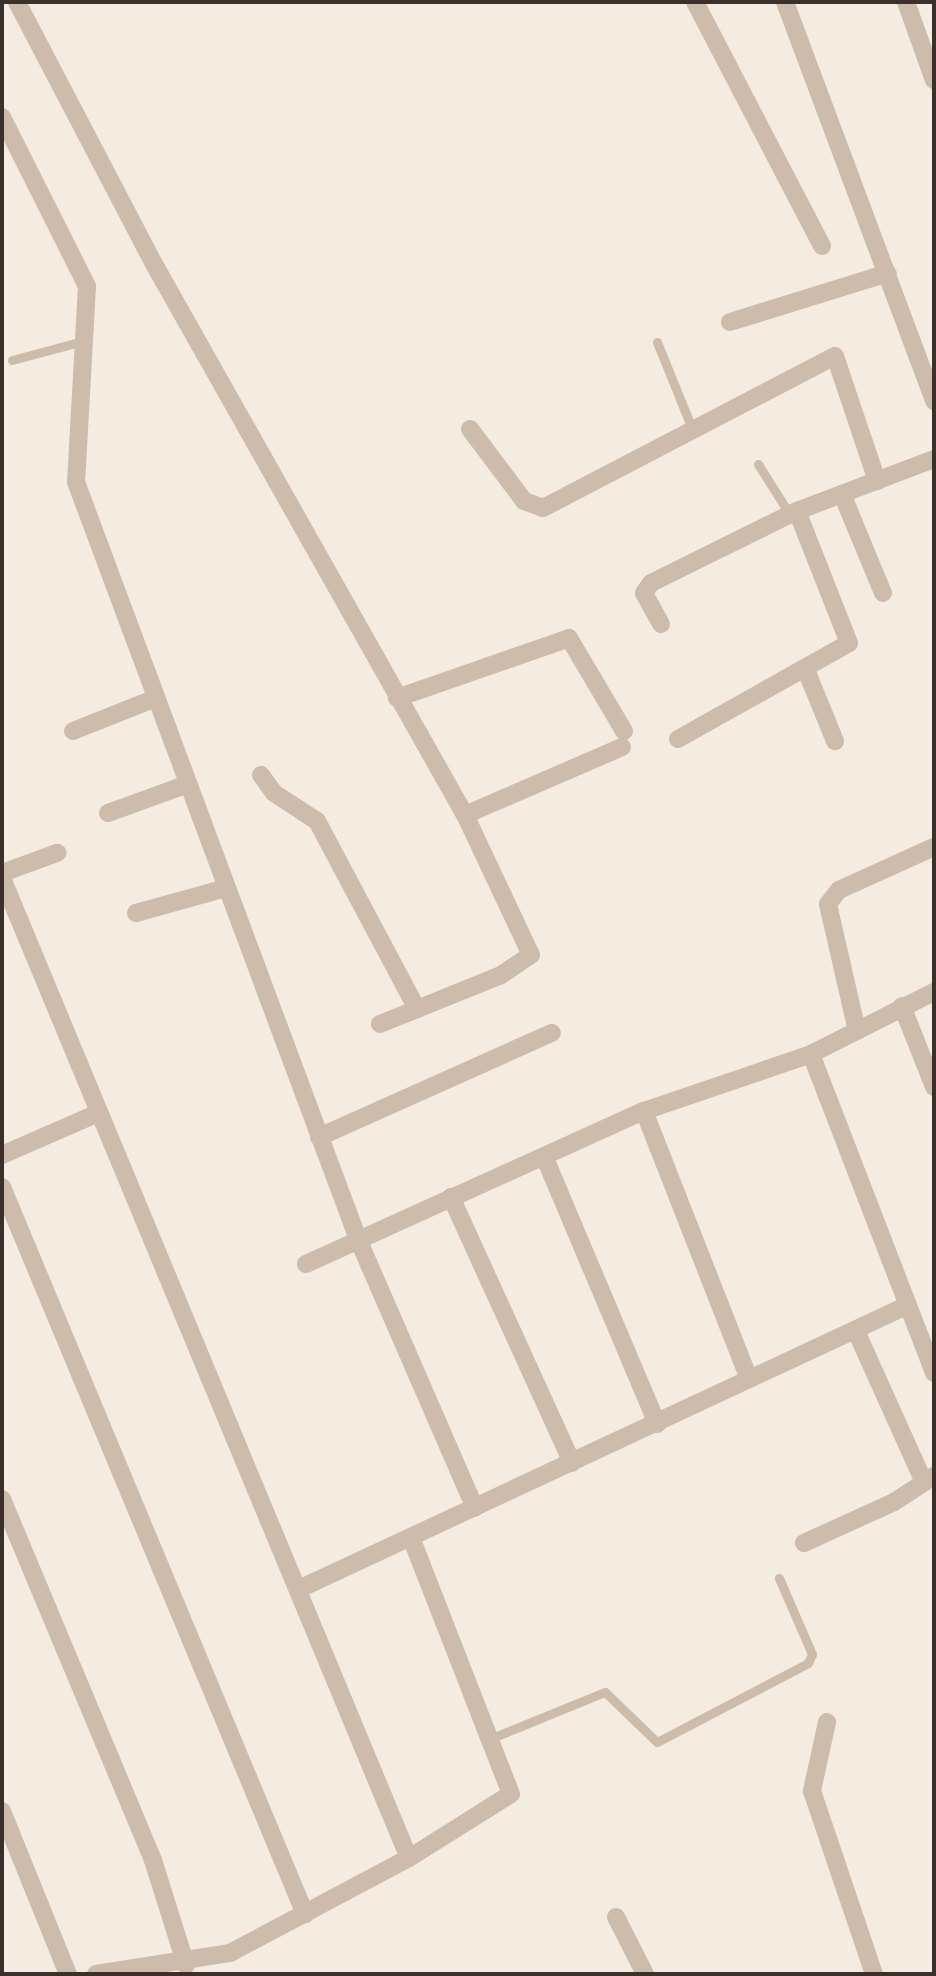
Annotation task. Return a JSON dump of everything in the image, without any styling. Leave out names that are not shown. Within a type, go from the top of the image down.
[{"type":"street","points":[[17,2],[154,264],[465,815],[531,955],[501,975],[380,1024]]},
{"type":"street","points":[[695,2],[822,246]]},
{"type":"street","points":[[785,2],[934,401]]},
{"type":"street","points":[[906,2],[934,80]]},
{"type":"street","points":[[2,117],[82,268],[83,341],[76,482],[358,1239],[475,1508]]},
{"type":"street","points":[[730,322],[888,273]]},
{"type":"street","points":[[470,429],[524,501],[543,508],[835,356],[877,481]]},
{"type":"street","points":[[661,624],[644,593],[651,583],[794,513],[934,459]]},
{"type":"street","points":[[842,494],[883,593]]},
{"type":"street","points":[[678,739],[806,670],[849,643],[794,513]]},
{"type":"street","points":[[397,698],[569,638],[623,739],[465,815]]},
{"type":"street","points":[[806,670],[835,741]]},
{"type":"street","points":[[73,731],[156,698]]},
{"type":"street","points":[[261,775],[274,793],[317,821],[417,1009]]},
{"type":"street","points":[[108,813],[188,784]]},
{"type":"street","points":[[857,1031],[828,904],[839,890],[934,847]]},
{"type":"street","points":[[2,873],[57,853]]},
{"type":"street","points":[[2,878],[409,1858]]},
{"type":"street","points":[[136,914],[226,888]]},
{"type":"street","points":[[306,1264],[644,1111],[811,1054],[934,992]]},
{"type":"street","points":[[902,1006],[934,1087]]},
{"type":"street","points":[[319,1137],[552,1033]]},
{"type":"street","points":[[811,1054],[934,1373]]},
{"type":"street","points":[[644,1111],[750,1379]]},
{"type":"street","points":[[2,1155],[98,1113]]},
{"type":"street","points":[[544,1156],[657,1424]]},
{"type":"street","points":[[2,1187],[305,1914]]},
{"type":"street","points":[[452,1197],[572,1463]]},
{"type":"street","points":[[299,1589],[908,1305]]},
{"type":"street","points":[[804,1543],[929,1479],[856,1331]]},
{"type":"street","points":[[2,1499],[153,1860],[186,1965]]},
{"type":"street","points":[[96,1974],[186,1965],[230,1953],[409,1858],[511,1794],[492,1738],[411,1537]]},
{"type":"street","points":[[827,1721],[813,1791],[874,1974]]},
{"type":"street","points":[[2,1811],[68,1974]]},
{"type":"street","points":[[616,1917],[645,1974]]},
{"type":"lane","points":[[12,359],[83,341]]},
{"type":"lane","points":[[657,342],[693,431]]},
{"type":"lane","points":[[758,464],[794,513]]},
{"type":"lane","points":[[492,1738],[605,1692],[657,1742],[808,1663],[812,1654],[779,1578]]}]
